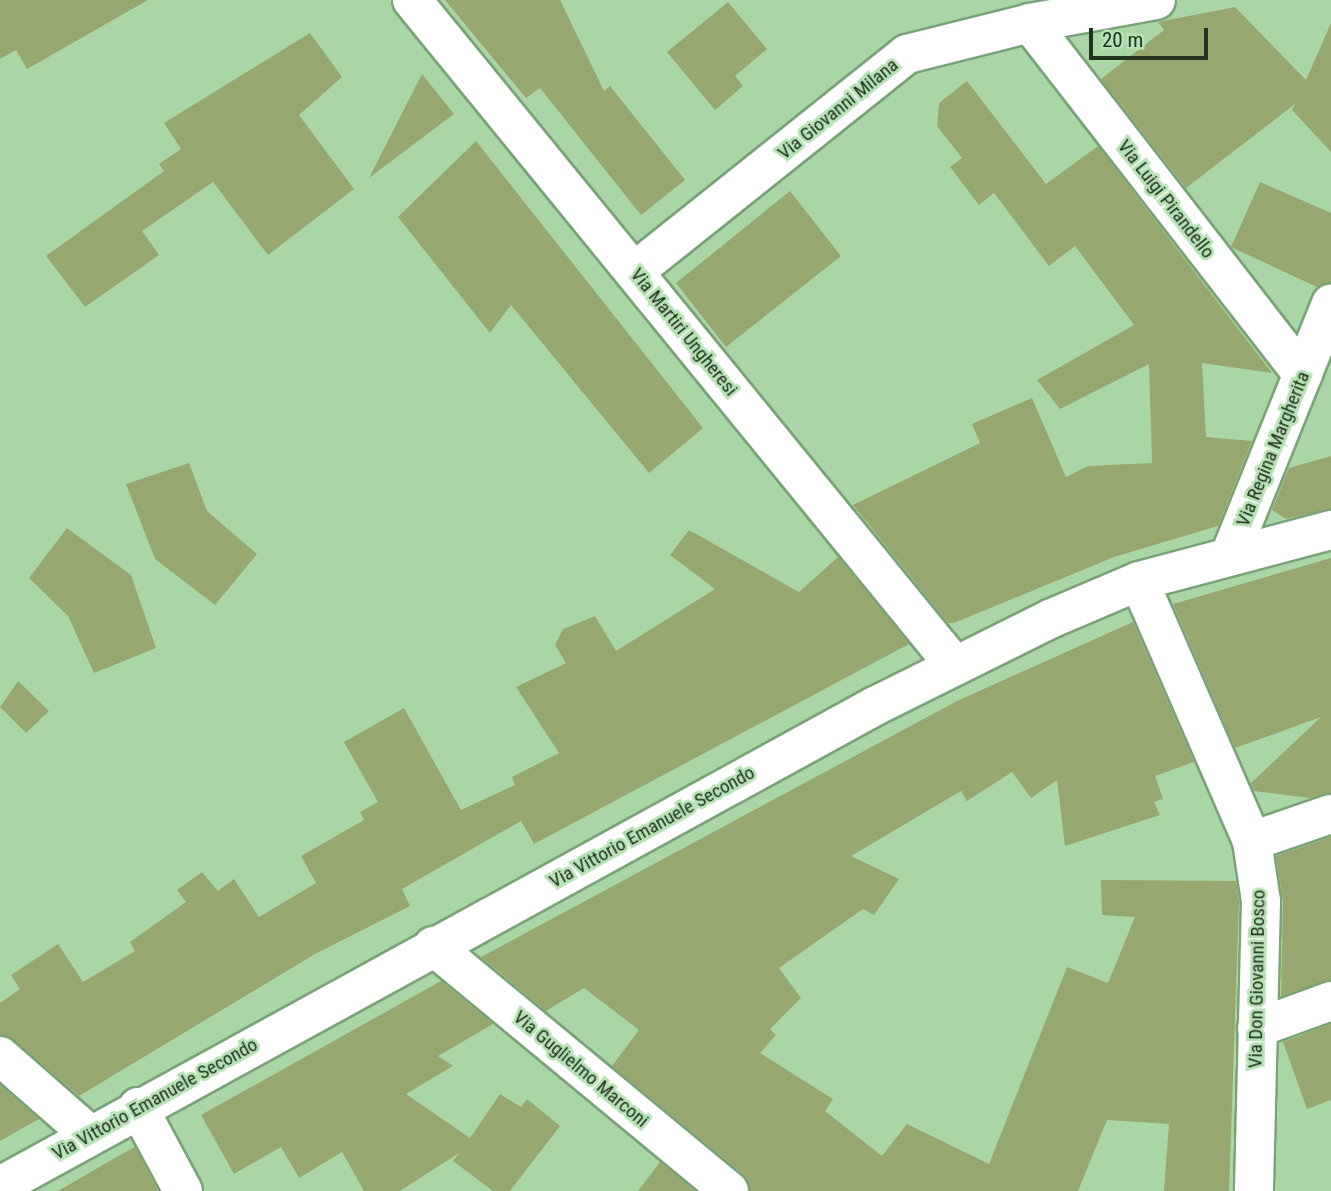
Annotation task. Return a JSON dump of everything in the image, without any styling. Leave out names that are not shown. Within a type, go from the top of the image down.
[{"type":"street","name":"Via Martiri Ungheresi","points":[[412,0],[955,666]]},
{"type":"street","name":"Via Giovanni Milana","points":[[635,271],[907,54],[1030,23],[1156,0]]},
{"type":"street","name":"Via Luigi Pirandello","points":[[1030,23],[1303,375]]},
{"type":"street","name":"Via Regina Margherita","points":[[1230,555],[1331,303]]},
{"type":"street","name":"Via Vittorio Emanuele Secondo","points":[[0,1186],[138,1107],[433,946],[955,666],[1139,582],[1230,555],[1331,530]]},
{"type":"street","name":"Via Don Giovanni Bosco","points":[[1139,582],[1252,841],[1261,901],[1254,1191]]},
{"type":"street","points":[[1252,841],[1331,814]]},
{"type":"street","name":"Via Guglielmo Marconi","points":[[433,946],[729,1191]]},
{"type":"street","points":[[1257,1028],[1331,1001]]},
{"type":"street","points":[[0,1056],[90,1135]]},
{"type":"street","points":[[138,1107],[183,1191]]},
{"type":"building","points":[[0,0],[148,0],[27,69],[16,50],[0,59]]},
{"type":"building","points":[[445,0],[560,0],[604,91],[610,86],[685,180],[641,215],[540,88],[526,98]]},
{"type":"building","points":[[728,2],[767,49],[735,76],[743,86],[715,110],[667,52]]},
{"type":"building","points":[[1235,7],[1306,80],[1331,23],[1331,152],[1292,110],[1295,104],[1186,188],[1101,79],[1164,30],[1158,22]]},
{"type":"building","points":[[310,33],[342,77],[299,115],[354,189],[268,255],[213,182],[142,231],[159,255],[85,307],[46,256],[164,171],[159,164],[181,149],[164,123]]},
{"type":"building","points":[[422,74],[454,114],[369,178]]},
{"type":"building","points":[[967,81],[1046,184],[1098,146],[1272,373],[1202,363],[1206,437],[1252,441],[1218,526],[1114,557],[954,623],[948,623],[853,505],[980,443],[972,424],[1032,398],[1066,477],[1088,466],[1152,463],[1149,364],[1060,409],[1037,380],[1134,325],[1075,246],[1049,266],[994,193],[979,205],[950,167],[962,158],[937,126],[939,103]]},
{"type":"building","points":[[476,141],[703,428],[649,473],[511,305],[490,333],[398,217]]},
{"type":"building","points":[[1260,182],[1331,213],[1331,283],[1317,287],[1231,247]]},
{"type":"building","points":[[790,191],[841,256],[726,347],[676,283]]},
{"type":"building","points":[[1331,456],[1331,509],[1286,519],[1272,510],[1289,468]]},
{"type":"building","points":[[189,463],[207,511],[257,554],[215,605],[155,559],[126,484]]},
{"type":"building","points":[[67,528],[131,575],[156,648],[94,673],[68,616],[29,578]]},
{"type":"building","points":[[689,530],[799,592],[838,557],[909,644],[534,844],[521,821],[402,889],[410,906],[315,954],[79,1096],[14,1040],[0,1035],[0,1003],[20,989],[11,975],[58,944],[83,982],[135,951],[130,942],[186,902],[177,890],[202,872],[218,891],[234,879],[259,917],[316,883],[301,856],[364,820],[360,812],[378,802],[344,742],[404,708],[461,810],[515,785],[512,777],[559,753],[516,687],[566,663],[555,645],[563,629],[595,616],[616,651],[715,589],[670,555]]},
{"type":"building","points":[[1331,558],[1331,793],[1310,798],[1254,791],[1251,783],[1321,717],[1235,748],[1173,604]]},
{"type":"building","points":[[1133,622],[1194,762],[1155,776],[1163,799],[1154,802],[1160,815],[1065,846],[1057,780],[1031,798],[1012,772],[967,801],[961,791],[851,856],[899,879],[874,915],[863,909],[779,968],[801,998],[770,1029],[776,1035],[760,1053],[833,1099],[825,1111],[882,1156],[907,1124],[989,1164],[1067,967],[1108,983],[1135,917],[1102,915],[1101,880],[1236,881],[1239,902],[1229,1191],[1164,1191],[1169,1124],[1107,1120],[1078,1191],[750,1191],[743,1174],[612,1066],[639,1030],[584,988],[546,1011],[481,957],[957,701]]},
{"type":"building","points":[[18,681],[49,711],[26,733],[0,707]]},
{"type":"building","points":[[1331,837],[1331,980],[1281,996],[1283,901],[1276,856]]},
{"type":"building","points":[[441,981],[493,1024],[438,1056],[453,1066],[406,1094],[470,1138],[500,1094],[521,1107],[527,1099],[560,1126],[510,1191],[493,1191],[453,1161],[459,1153],[400,1191],[364,1191],[342,1152],[299,1178],[281,1147],[234,1174],[201,1115]]},
{"type":"building","points":[[1331,1024],[1331,1100],[1307,1109],[1283,1042]]},
{"type":"building","points":[[0,1085],[39,1119],[0,1141]]},
{"type":"building","points":[[135,1147],[158,1191],[58,1191],[120,1155]]},
{"type":"building","points":[[660,1162],[695,1191],[638,1191]]}]
